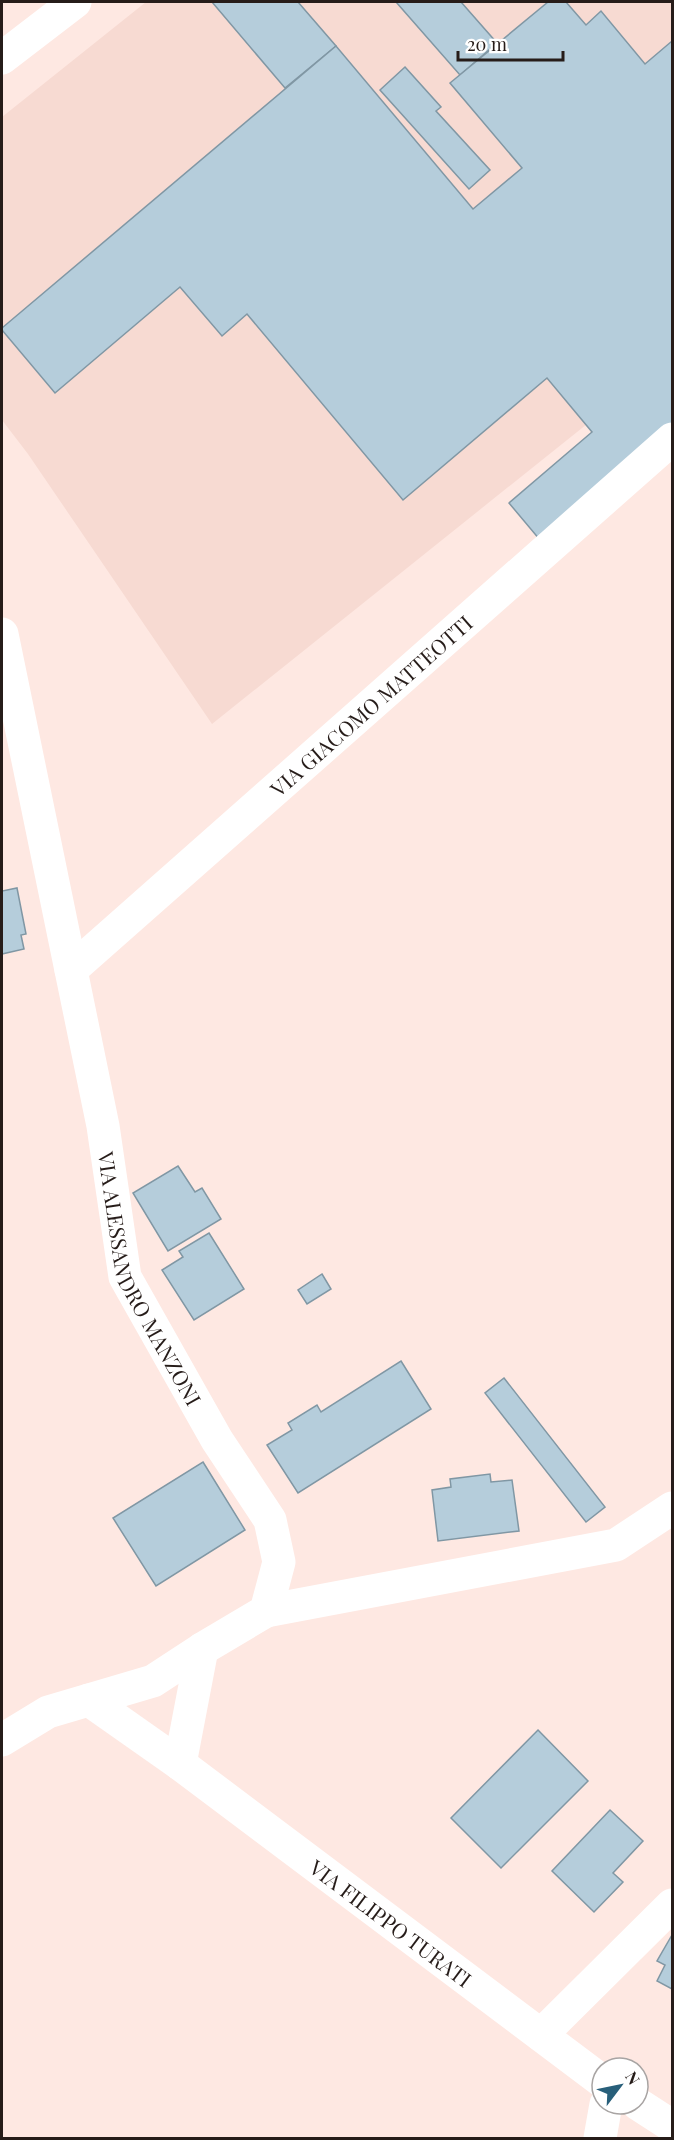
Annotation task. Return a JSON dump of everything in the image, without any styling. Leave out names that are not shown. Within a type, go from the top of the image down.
[{"type":"street","points":[[2,58],[75,2]]},
{"type":"street","name":"VIA GIACOMO MATTEOTTI","points":[[71,970],[672,439]]},
{"type":"street","name":"VIA ALESSANDRO MANZONI","points":[[2,634],[103,1126],[125,1277],[217,1440],[270,1520],[279,1562],[266,1611]]},
{"type":"street","points":[[2,1740],[48,1712],[153,1682],[202,1649],[266,1611],[616,1545],[672,1508]]},
{"type":"street","points":[[180,1764],[202,1649]]},
{"type":"street","name":"VIA FILIPPO TURATI","points":[[89,1700],[180,1764],[590,2072]]},
{"type":"street","points":[[541,2035],[672,1905]]},
{"type":"street","points":[[650,2112],[672,2126]]},
{"type":"street","points":[[600,2139],[604,2116]]},
{"type":"shaded area","points":[[146,2],[672,2],[672,356],[212,724],[28,454],[2,420],[2,117]]},
{"type":"building","points":[[212,2],[298,2],[336,46],[285,88]]},
{"type":"building","points":[[396,2],[461,2],[497,43],[460,75]]},
{"type":"building","points":[[548,2],[566,2],[586,25],[601,11],[645,64],[672,41],[672,428],[540,540],[509,503],[592,432],[547,378],[403,500],[247,314],[222,336],[180,287],[55,393],[2,330],[336,46],[473,209],[522,168],[450,83]]},
{"type":"building","points":[[405,67],[441,107],[436,111],[490,170],[469,189],[380,90]]},
{"type":"building","points":[[17,888],[26,934],[21,935],[24,949],[2,954],[2,891]]},
{"type":"building","points":[[178,1166],[195,1192],[202,1188],[221,1219],[168,1251],[133,1193]]},
{"type":"building","points":[[209,1233],[244,1289],[194,1320],[162,1270],[183,1257],[179,1251]]},
{"type":"building","points":[[322,1274],[331,1289],[307,1304],[298,1290]]},
{"type":"building","points":[[401,1361],[431,1409],[298,1493],[267,1445],[292,1430],[288,1423],[317,1405],[321,1412]]},
{"type":"building","points":[[504,1378],[605,1507],[586,1522],[485,1393]]},
{"type":"building","points":[[203,1462],[245,1530],[156,1586],[113,1518]]},
{"type":"building","points":[[490,1474],[491,1482],[512,1480],[519,1531],[438,1541],[432,1490],[451,1487],[450,1479]]},
{"type":"building","points":[[538,1730],[588,1781],[501,1868],[451,1818]]},
{"type":"building","points":[[610,1810],[643,1841],[613,1873],[623,1882],[594,1912],[552,1871]]},
{"type":"building","points":[[672,1935],[672,1989],[657,1981],[665,1965],[657,1961]]}]
